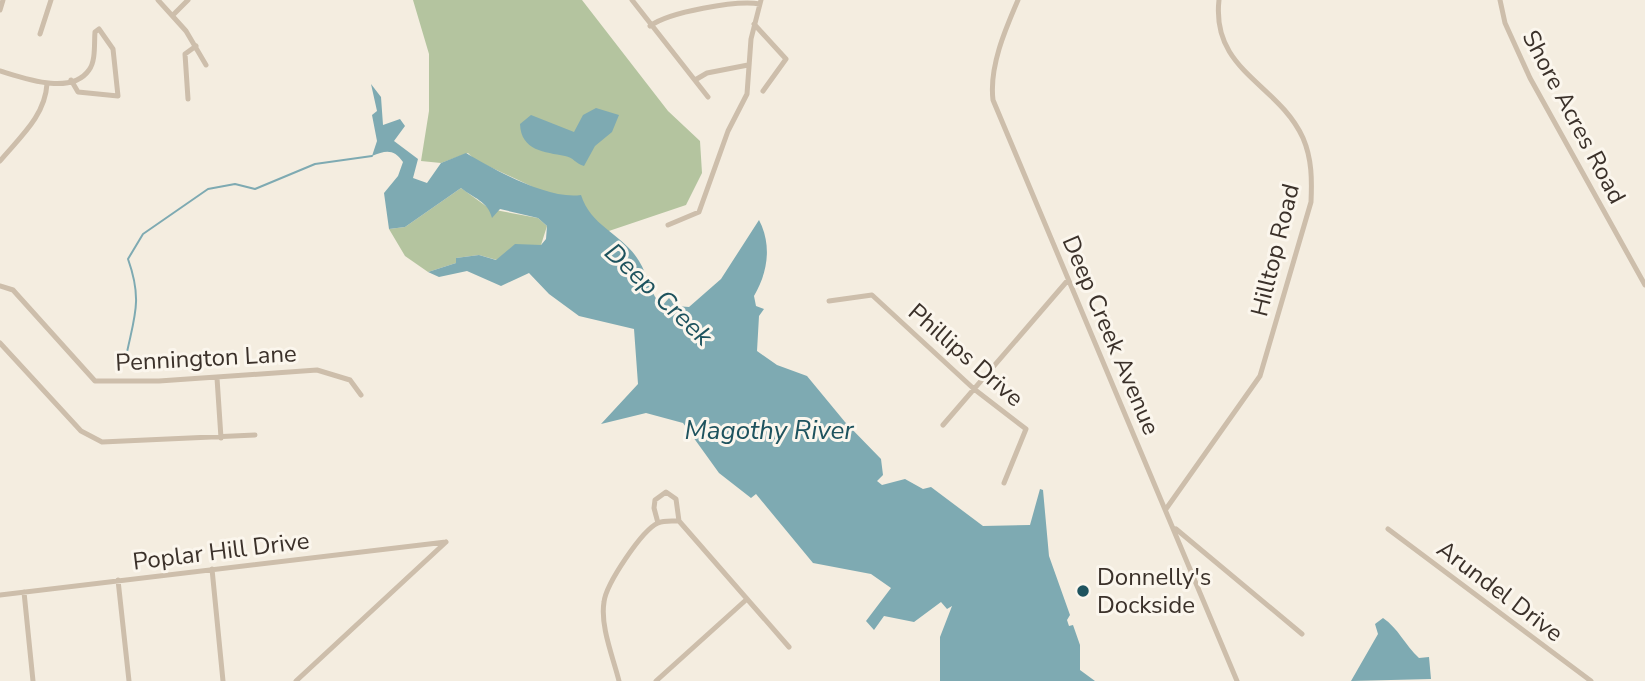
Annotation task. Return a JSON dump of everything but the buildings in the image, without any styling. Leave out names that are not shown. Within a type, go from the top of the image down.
[{"type":"street","points":[[0,10],[3,0]]},
{"type":"street","points":[[40,34],[51,0]]},
{"type":"street","points":[[158,0],[196,46],[206,65]]},
{"type":"street","points":[[173,15],[188,0]]},
{"type":"street","points":[[632,0],[708,97]]},
{"type":"street","name":"Deep Creek Avenue","points":[[1018,0],[997,59],[991,83],[993,100],[1237,681]]},
{"type":"street","name":"Hilltop Road","points":[[1166,509],[1260,376],[1311,202],[1312,173],[1303,139],[1293,122],[1230,55],[1221,40],[1216,23],[1219,0]]},
{"type":"street","name":"Shore Acres Road","points":[[1500,0],[1505,23],[1530,78],[1645,285]]},
{"type":"street","points":[[650,26],[668,17],[760,2],[748,65],[747,94],[728,131],[699,212],[668,225]]},
{"type":"street","points":[[754,24],[786,59],[763,90]]},
{"type":"street","points":[[0,71],[47,84],[71,80],[89,71],[95,32],[99,29],[113,49],[118,96],[78,92],[71,80]]},
{"type":"street","points":[[188,99],[185,54],[196,46]]},
{"type":"street","points":[[695,80],[707,73],[748,65]]},
{"type":"street","points":[[0,161],[39,114],[46,102],[47,84]]},
{"type":"street","points":[[943,425],[1068,280]]},
{"type":"street","name":"Pennington Lane","points":[[0,286],[13,290],[95,381],[217,378],[317,370],[350,380],[361,395]]},
{"type":"street","name":"Phillips Drive","points":[[829,301],[872,295],[974,389],[1026,429],[1004,484]]},
{"type":"street","points":[[0,343],[90,438],[119,444],[255,435]]},
{"type":"street","points":[[217,378],[221,438]]},
{"type":"street","points":[[658,523],[653,508],[655,500],[666,492],[676,499],[679,522],[789,647]]},
{"type":"street","points":[[619,681],[603,603],[612,578],[648,530],[658,523],[679,522]]},
{"type":"street","points":[[1174,527],[1302,634]]},
{"type":"street","name":"Arundel Drive","points":[[1388,529],[1591,681]]},
{"type":"street","name":"Poplar Hill Drive","points":[[0,595],[446,542],[296,681]]},
{"type":"street","points":[[212,569],[223,681]]},
{"type":"street","points":[[118,580],[129,681]]},
{"type":"street","points":[[24,592],[33,681]]},
{"type":"street","points":[[656,681],[747,599]]},
{"type":"green space","points":[[413,0],[582,0],[668,111],[700,141],[702,173],[686,205],[600,234],[531,186],[475,160],[468,153],[441,163],[421,161],[429,111],[429,54]]},
{"type":"green space","points":[[461,188],[490,209],[538,218],[547,226],[541,245],[515,245],[497,260],[479,255],[456,258],[456,263],[428,272],[405,256],[389,229],[405,227]]},
{"type":"water","name":"Magothy River","points":[[371,84],[381,97],[383,125],[400,119],[405,126],[394,141],[418,159],[413,178],[427,183],[441,163],[466,153],[506,175],[538,188],[553,193],[581,195],[592,215],[632,252],[662,306],[669,298],[676,306],[689,307],[721,279],[759,220],[766,239],[767,258],[763,278],[754,296],[756,306],[764,309],[759,316],[757,351],[777,365],[807,376],[845,422],[881,459],[883,475],[877,481],[882,485],[905,479],[923,489],[931,487],[983,526],[1030,525],[1040,489],[1043,490],[1049,556],[1070,615],[1067,620],[1069,626],[1073,625],[1080,645],[1080,670],[1095,681],[940,681],[940,637],[952,606],[947,609],[941,602],[914,622],[884,616],[874,630],[866,621],[891,588],[871,574],[813,563],[756,494],[751,498],[719,473],[683,423],[646,413],[601,424],[638,384],[634,329],[579,316],[549,294],[529,273],[501,286],[467,271],[439,277],[428,272],[456,263],[456,258],[479,255],[496,260],[515,244],[541,245],[546,239],[547,226],[538,218],[500,209],[492,218],[484,204],[461,188],[405,227],[389,229],[384,193],[398,176],[403,162],[389,152],[372,156],[377,141],[372,115],[377,111]]},
{"type":"water","points":[[596,108],[619,115],[612,132],[595,146],[584,166],[568,157],[535,149],[521,133],[520,124],[531,115],[574,132],[583,115]]},
{"type":"water","points":[[1383,618],[1419,658],[1429,657],[1431,679],[1351,681],[1378,634],[1375,624]]},
{"type":"waterway","name":"Deep Creek","points":[[126,357],[136,309],[135,286],[128,259],[143,234],[208,189],[235,184],[255,189],[315,164],[372,156]]},
{"type":"place","name":"Donnelly's Dockside","points":[[1083,591]]}]
